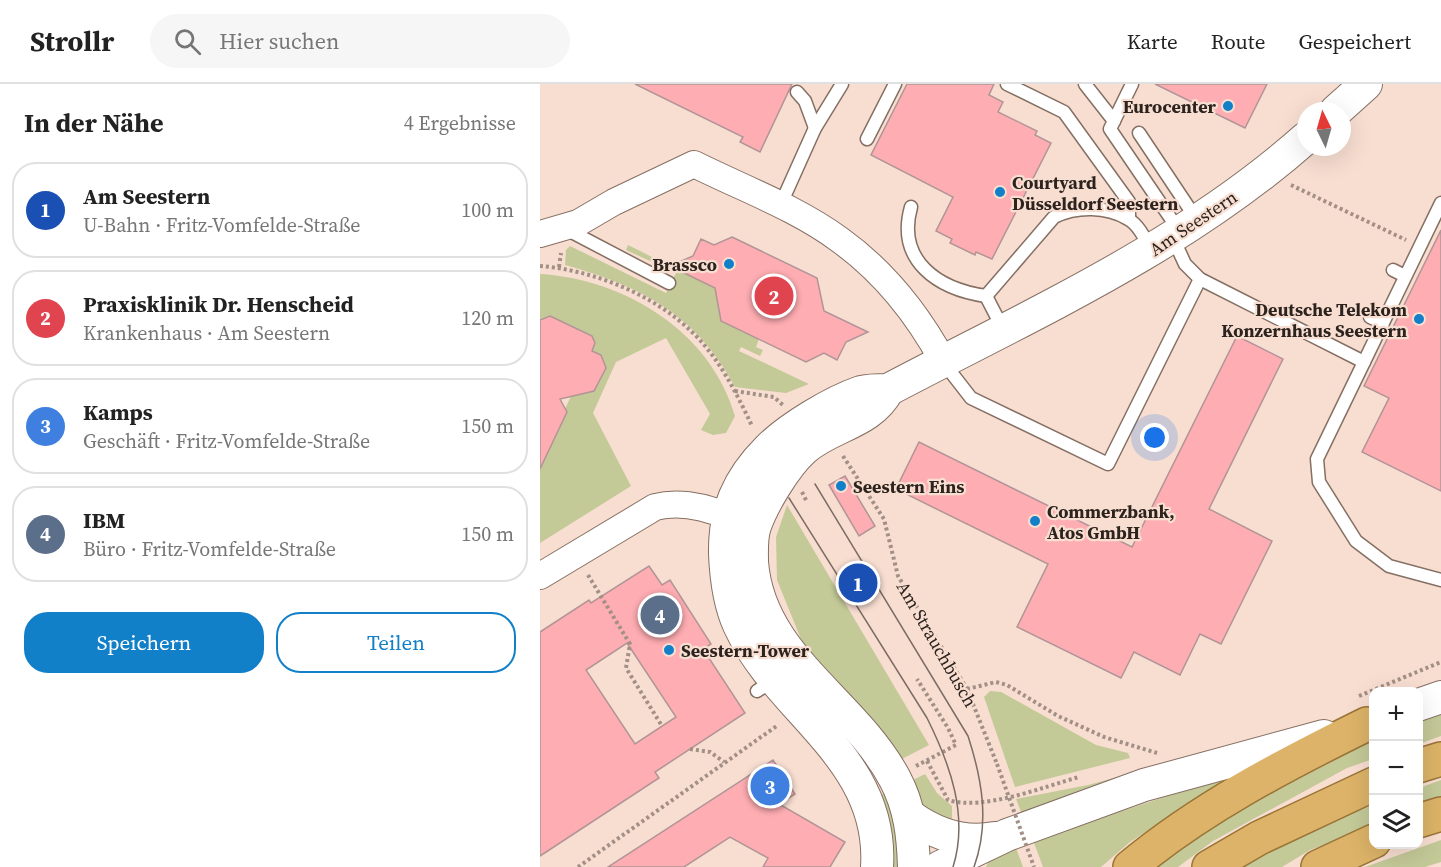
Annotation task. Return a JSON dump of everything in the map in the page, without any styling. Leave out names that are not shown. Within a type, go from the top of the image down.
[{"type":"highway","points":[[1130,867],[1151,849],[1229,797],[1295,759],[1369,722]]},
{"type":"highway","points":[[1423,765],[1441,759]]},
{"type":"highway","points":[[1209,867],[1259,838],[1369,786]]},
{"type":"highway","points":[[1423,821],[1441,814]]},
{"type":"highway","points":[[1318,867],[1369,843]]},
{"type":"street","points":[[1346,102],[1366,84]]},
{"type":"street","name":"Am Seestern","points":[[741,521],[772,491],[803,450],[870,413],[880,404],[888,390],[1176,236],[1266,173],[1297,146]]},
{"type":"street","points":[[552,231],[694,164],[780,206],[840,239],[870,265],[914,314],[943,361]]},
{"type":"street","points":[[540,576],[655,507],[667,504],[696,506],[741,521],[760,603],[773,631],[781,675],[856,778],[874,824],[877,867]]},
{"type":"street","points":[[781,675],[872,746],[894,776],[910,816],[914,867]]},
{"type":"street","points":[[1423,703],[1441,696]]},
{"type":"street","points":[[940,867],[1007,835],[1144,785],[1369,722]]},
{"type":"street","points":[[910,816],[928,828],[972,840],[1007,835]]},
{"type":"lane","points":[[780,206],[815,128],[842,84]]},
{"type":"lane","points":[[867,139],[895,84]]},
{"type":"lane","points":[[1007,84],[1064,112],[1129,202],[1129,219]]},
{"type":"lane","points":[[1085,84],[1114,121]]},
{"type":"lane","points":[[1132,84],[1110,129],[1176,236]]},
{"type":"lane","points":[[797,92],[805,101],[815,128]]},
{"type":"lane","points":[[1139,133],[1185,264],[1200,279],[1364,362]]},
{"type":"lane","points":[[1441,203],[1428,218],[1419,246],[1399,273],[1383,323],[1317,459],[1319,482],[1356,541],[1389,567],[1441,580]]},
{"type":"lane","points":[[911,207],[906,225],[907,235],[923,268],[948,288],[986,296]]},
{"type":"lane","points":[[986,296],[1054,217],[1064,212],[1089,209],[1129,219],[1138,228],[1176,236]]},
{"type":"lane","points":[[552,231],[669,283]]},
{"type":"lane","points":[[943,361],[971,398],[1108,464],[1200,279]]},
{"type":"lane","points":[[986,296],[1003,329]]},
{"type":"lane","points":[[1370,317],[1383,323]]},
{"type":"path","points":[[1266,173],[1419,246]]},
{"type":"path","points":[[540,266],[559,267],[591,276],[626,289],[662,308],[694,333],[735,391],[752,426]]},
{"type":"path","points":[[735,391],[774,397],[783,406]]},
{"type":"path","name":"Am Strauchbusch","points":[[839,449],[884,519],[898,576],[967,689],[1034,867]]},
{"type":"path","points":[[575,554],[630,644],[626,668],[662,726]]},
{"type":"path","points":[[917,679],[956,745],[927,761],[948,800],[957,803],[998,799],[1086,776]]},
{"type":"path","points":[[967,689],[996,682],[1007,685],[1058,716],[1104,737],[1164,754],[1153,758]]},
{"type":"path","points":[[578,867],[782,722]]},
{"type":"path","points":[[690,749],[710,752],[725,762]]},
{"type":"green space","points":[[628,245],[718,290],[716,292],[721,321],[759,339],[756,347],[763,350],[760,356],[741,347],[739,351],[809,384],[786,393],[735,387],[720,362],[685,322],[642,294],[593,273],[565,265],[566,250],[570,246],[666,293],[676,273],[626,250]]},
{"type":"green space","points":[[540,274],[572,278],[603,286],[633,299],[660,315],[685,335],[706,359],[723,386],[735,416],[726,433],[713,435],[701,430],[710,414],[666,338],[616,362],[593,413],[631,486],[540,543],[540,460],[549,450],[567,412],[565,409],[571,396],[601,355],[592,351],[595,343],[592,336],[550,316],[540,320]]},
{"type":"green space","points":[[787,505],[929,745],[898,761],[803,644],[777,580],[776,537]]},
{"type":"green space","points":[[990,691],[1001,692],[1096,745],[1128,753],[1130,758],[1015,787],[984,697]]},
{"type":"green space","points":[[1441,713],[1441,736],[1423,743],[1423,720]]},
{"type":"green space","points":[[1369,742],[1369,760],[1347,768],[1213,841],[1178,867],[1156,867],[1214,823]]},
{"type":"green space","points":[[1172,762],[1023,817],[1016,799],[1088,785]]},
{"type":"green space","points":[[925,774],[937,793],[952,806],[952,827],[925,810],[907,783]]},
{"type":"green space","points":[[1232,775],[1130,842],[1101,867],[1043,867],[1033,840]]},
{"type":"green space","points":[[1441,780],[1441,800],[1423,807],[1423,787]]},
{"type":"green space","points":[[891,790],[905,867],[885,867],[873,798]]},
{"type":"green space","points":[[1369,807],[1369,828],[1310,850],[1282,867],[1243,867],[1316,827]]},
{"type":"green space","points":[[1441,840],[1441,862],[1425,867],[1365,867],[1416,849],[1423,849],[1423,846]]},
{"type":"green space","points":[[1016,848],[1023,867],[986,867],[991,857]]},
{"type":"building","points":[[635,84],[792,84],[760,152],[740,142],[743,137]]},
{"type":"building","points":[[907,84],[994,84],[989,95],[1003,102],[998,112],[1037,131],[1035,135],[1051,143],[992,259],[976,252],[975,255],[950,243],[952,239],[936,231],[953,197],[871,155]]},
{"type":"building","name":"Eurocenter","points":[[1155,84],[1267,84],[1245,128]]},
{"type":"building","name":"Deutsche Telekom Konzernhaus Seestern","points":[[1441,230],[1441,491],[1362,452],[1389,398],[1364,386]]},
{"type":"building","points":[[732,237],[817,278],[824,311],[868,332],[846,342],[837,360],[824,353],[806,362],[721,321],[715,288],[670,266],[693,256],[701,239],[714,245]]},
{"type":"building","points":[[550,316],[592,336],[595,343],[592,351],[601,355],[606,368],[594,391],[560,399],[567,412],[540,469],[540,320]]},
{"type":"building","points":[[1237,336],[1283,359],[1209,509],[1272,541],[1221,644],[1200,634],[1180,675],[1134,652],[1121,678],[1017,627],[1048,564],[896,489],[919,442],[1132,547]]},
{"type":"building","points":[[845,476],[875,526],[859,536],[829,485]]},
{"type":"building","points":[[649,566],[662,585],[670,580],[711,644],[703,649],[745,713],[655,772],[659,778],[540,856],[540,632],[589,600],[591,603]],"holes":[[[627,643],[676,717],[635,744],[586,670]]]},
{"type":"building","points":[[773,760],[795,794],[779,804],[845,842],[830,867],[763,867],[768,858],[730,837],[684,867],[608,867]]},
{"type":"tram line","points":[[815,484],[968,736],[977,768],[983,818],[979,851],[974,867]]},
{"type":"tram line","points":[[789,498],[927,718],[950,772],[955,791],[959,829],[953,867]]},
{"type":"place","name":"Eurocenter","points":[[1228,106]]},
{"type":"place","name":"Courtyard Düsseldorf Seestern","points":[[1000,192]]},
{"type":"place","name":"Brassco","points":[[729,264]]},
{"type":"place","name":"Praxisklinik Dr. Henscheid","points":[[774,296]]},
{"type":"place","name":"Deutsche Telekom Konzernhaus Seestern","points":[[1419,319]]},
{"type":"place","name":"Seestern Eins","points":[[841,486]]},
{"type":"place","name":"Commerzbank, Atos GmbH","points":[[1035,521]]},
{"type":"place","name":"Am Seestern","points":[[858,583]]},
{"type":"place","name":"IBM","points":[[660,615]]},
{"type":"place","name":"Seestern-Tower","points":[[669,650]]},
{"type":"place","name":"Kamps","points":[[770,786]]}]
